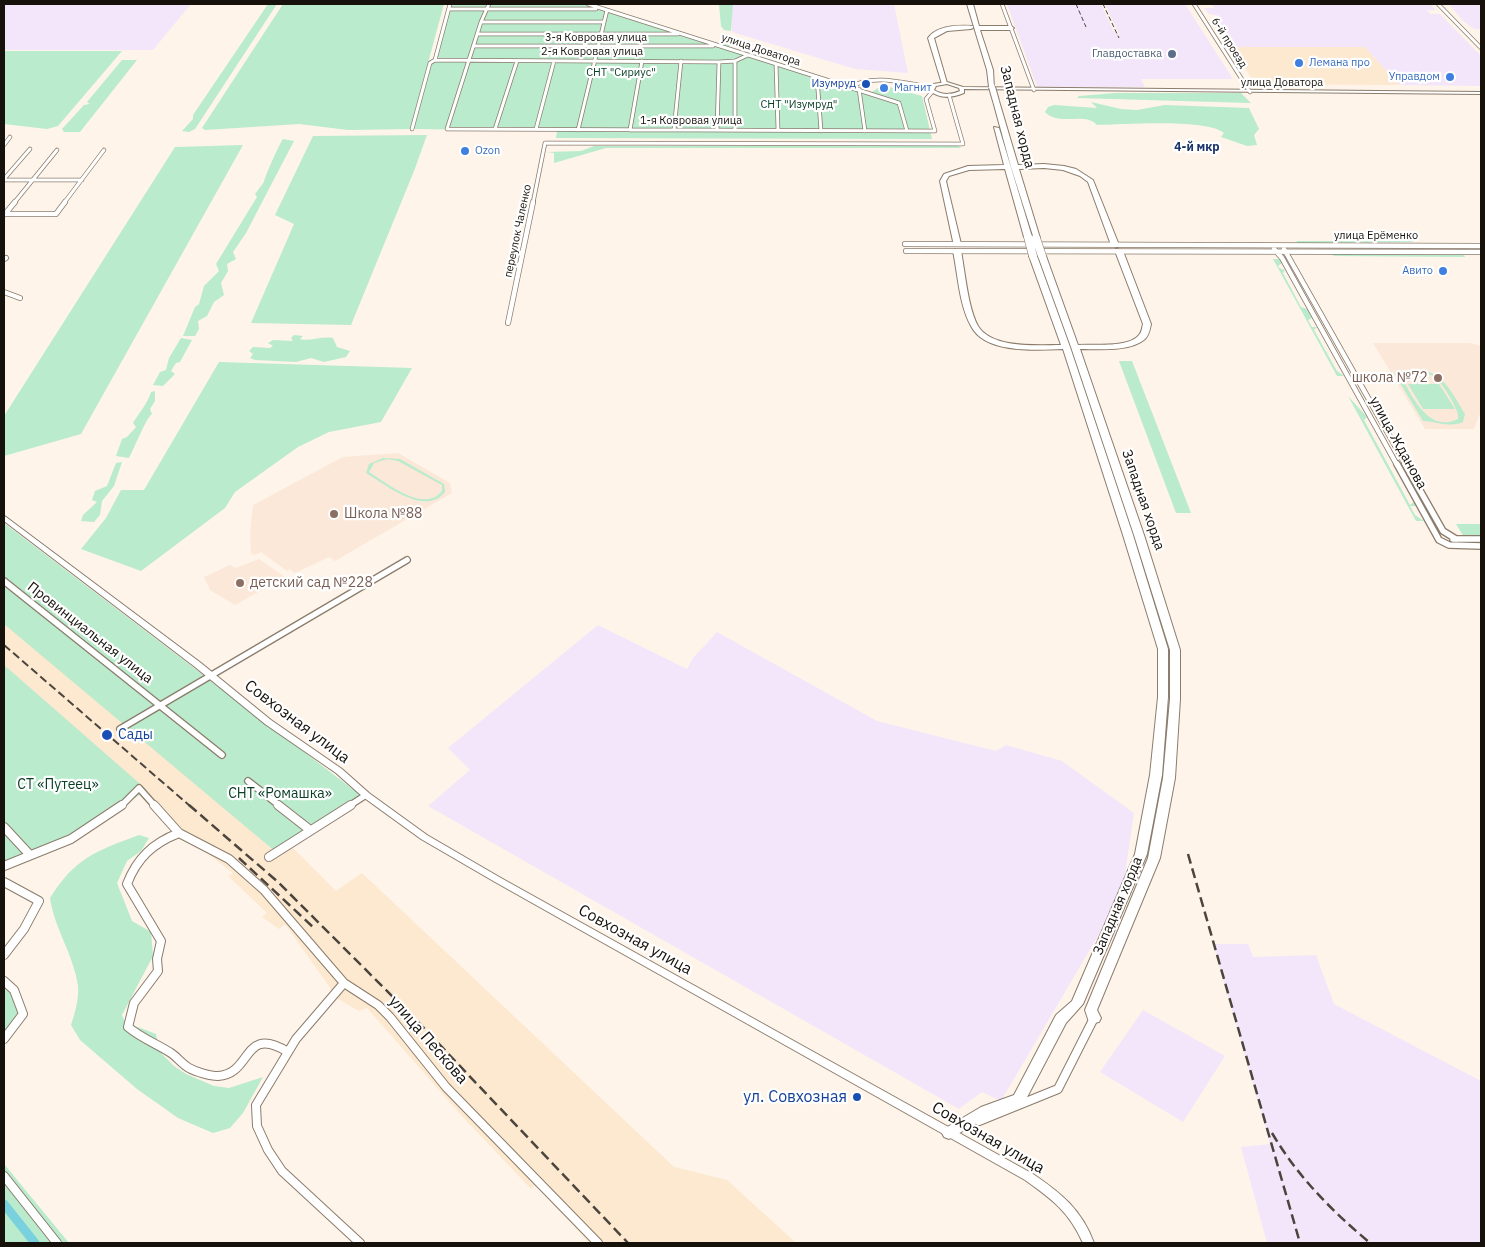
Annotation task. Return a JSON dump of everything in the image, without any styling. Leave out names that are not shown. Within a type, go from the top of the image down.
[{"type":"highway","name":"Западная хорда","points":[[963,4],[1032,238],[1139,535],[1175,650],[1175,699],[1169,778],[1154,858],[1093,1014]]},
{"type":"highway","name":"Западная хорда","points":[[970,4],[990,70],[988,87]]},
{"type":"highway","points":[[944,84],[931,38],[933,35],[946,29],[971,27]]},
{"type":"highway","points":[[978,28],[1011,28]]},
{"type":"highway","points":[[1010,167],[1062,168],[1086,177],[1091,181],[1147,324],[1142,338],[1116,346],[1071,347],[1003,344],[981,334],[973,324],[943,181],[946,175],[968,168],[1010,167]]},
{"type":"highway","name":"Западная хорда","points":[[949,1133],[986,1111],[1019,1099],[1061,1019],[1077,1004],[1141,854],[1156,775],[1163,697],[1163,649],[1071,347]]},
{"type":"street","points":[[412,129],[430,63],[435,60],[450,4]]},
{"type":"street","points":[[470,61],[481,22],[489,4]]},
{"type":"street","name":"улица Доватора","points":[[588,4],[817,77],[851,86],[859,82],[871,80],[932,90]]},
{"type":"street","points":[[1002,4],[1034,90]]},
{"type":"street","name":"6-й проезд","points":[[1194,4],[1250,92]]},
{"type":"street","points":[[1438,4],[1481,48]]},
{"type":"street","points":[[449,9],[605,9],[602,34],[578,130]]},
{"type":"street","points":[[481,22],[604,22]]},
{"type":"street","points":[[477,34],[683,34]]},
{"type":"street","name":"3-я Ковровая улица","points":[[474,46],[718,46]]},
{"type":"street","name":"2-я Ковровая улица","points":[[435,60],[719,62],[735,61],[748,55]]},
{"type":"street","name":"1-я Ковровая улица","points":[[470,61],[447,129],[935,131],[926,99],[932,90]]},
{"type":"street","points":[[495,129],[517,61]]},
{"type":"street","points":[[536,130],[554,61]]},
{"type":"street","points":[[630,130],[642,61]]},
{"type":"street","points":[[735,61],[735,130]]},
{"type":"street","points":[[674,130],[680,62]]},
{"type":"street","points":[[717,130],[719,62]]},
{"type":"street","points":[[776,64],[778,130]]},
{"type":"street","points":[[817,77],[821,131]]},
{"type":"street","points":[[932,90],[944,84]]},
{"type":"street","name":"улица Доватора","points":[[944,84],[962,88],[1034,90],[1481,93]]},
{"type":"street","points":[[851,86],[899,103],[908,131]]},
{"type":"street","points":[[959,94],[963,90],[962,88]]},
{"type":"street","points":[[859,89],[864,131]]},
{"type":"street","points":[[932,90],[949,96]]},
{"type":"street","name":"улица Доватора","points":[[949,96],[959,94],[1064,93],[1084,90]]},
{"type":"street","name":"переулок Чаленко","points":[[508,323],[545,143],[963,144],[949,96]]},
{"type":"street","points":[[4,145],[10,137]]},
{"type":"street","points":[[4,180],[30,150]]},
{"type":"street","points":[[4,214],[57,150]]},
{"type":"street","points":[[4,214],[56,214],[104,150]]},
{"type":"street","points":[[4,180],[82,180]]},
{"type":"street","points":[[905,244],[957,248]]},
{"type":"street","name":"улица Ерёменко","points":[[1117,248],[1271,245],[1481,246]]},
{"type":"street","name":"улица Жданова","points":[[1271,245],[1439,540],[1451,546]]},
{"type":"street","name":"улица Жданова","points":[[1282,245],[1443,531],[1448,536],[1456,539]]},
{"type":"street","points":[[1308,245],[1308,248],[1312,251]]},
{"type":"street","points":[[906,250],[957,248],[1117,248]]},
{"type":"street","name":"улица Ерёменко","points":[[1117,248],[1481,252]]},
{"type":"street","points":[[4,292],[20,298]]},
{"type":"street","name":"Совхозная улица","points":[[4,518],[212,676],[268,722],[339,771],[366,795],[424,837],[1029,1177],[1063,1200],[1078,1219],[1089,1243]]},
{"type":"street","points":[[1481,539],[1456,539],[1449,541],[1451,546],[1481,546]]},
{"type":"street","name":"Совхозная улица","points":[[212,676],[407,560]]},
{"type":"street","name":"Провинциальная улица","points":[[4,581],[222,755]]},
{"type":"street","points":[[120,728],[212,676]]},
{"type":"street","points":[[248,780],[310,830]]},
{"type":"street","name":"улица Пескова","points":[[30,855],[71,839],[122,805],[139,788],[179,832],[229,859],[264,890],[344,983],[378,1005],[390,1017],[446,1087],[598,1243]]},
{"type":"street","points":[[268,857],[366,795]]},
{"type":"street","points":[[4,827],[30,855],[14,864],[4,866]]},
{"type":"street","points":[[179,832],[164,838],[142,855],[127,884],[161,941],[157,959],[158,970],[138,995],[131,1010],[128,1027],[139,1036],[172,1054],[190,1068],[218,1076],[228,1073],[255,1046],[265,1041],[278,1044],[288,1052]]},
{"type":"street","points":[[4,882],[39,901],[24,929],[4,955]]},
{"type":"street","points":[[4,981],[14,990],[23,1014],[4,1039]]},
{"type":"street","points":[[344,983],[296,1039],[288,1052],[256,1105],[257,1126],[268,1150],[282,1171],[360,1243]]},
{"type":"street","points":[[949,1133],[1058,1089],[1093,1014]]},
{"type":"street","points":[[4,1176],[56,1243]]},
{"type":"shaded area","points":[[4,4],[191,4],[153,50],[4,50]]},
{"type":"shaded area","points":[[732,4],[894,4],[908,73],[855,69],[732,32]]},
{"type":"shaded area","points":[[1007,4],[1101,4],[1113,30],[1120,36],[1105,4],[1185,4],[1233,79],[1141,79],[1145,87],[1037,87]]},
{"type":"shaded area","points":[[1212,4],[1430,4],[1436,10],[1427,10],[1430,14],[1440,14],[1481,56],[1481,86],[1399,85],[1365,47],[1232,47],[1214,18],[1220,16],[1209,14],[1204,8],[1214,8]]},
{"type":"shaded area","points":[[1449,4],[1481,4],[1481,29],[1474,29],[1463,21]]},
{"type":"shaded area","points":[[1232,47],[1365,47],[1399,85],[1255,84]]},
{"type":"shaded area","name":"школа №72","points":[[1373,343],[1470,343],[1481,346],[1481,411],[1474,429],[1425,429]]},
{"type":"shaded area","name":"Школа №88","points":[[398,453],[450,483],[452,493],[335,561],[329,557],[295,573],[290,569],[287,571],[261,552],[254,555],[251,553],[250,533],[253,505],[343,457]]},
{"type":"shaded area","name":"детский сад №228","points":[[259,559],[285,577],[235,605],[210,590],[204,577],[230,565],[236,568]]},
{"type":"shaded area","points":[[4,619],[134,728],[275,852],[293,848],[336,891],[362,873],[674,1167],[727,1180],[796,1243],[589,1243],[536,1184],[531,1189],[462,1116],[367,1008],[359,1011],[338,999],[285,924],[279,929],[262,917],[267,913],[228,876],[233,873],[186,837],[178,836],[141,786],[4,667]]},
{"type":"shaded area","points":[[598,625],[687,669],[693,658],[717,632],[877,721],[996,751],[1006,745],[1062,761],[1134,813],[1122,895],[1001,1101],[982,1092],[959,1109],[428,806],[470,770],[448,748]]},
{"type":"shaded area","points":[[1213,944],[1248,944],[1253,957],[1316,955],[1334,1004],[1481,1081],[1481,1243],[1267,1243],[1241,1147],[1270,1144]]},
{"type":"shaded area","points":[[1143,1010],[1225,1056],[1183,1122],[1100,1072]]},
{"type":"green space","points":[[268,4],[277,4],[195,129],[189,132],[182,131],[193,119],[193,115]]},
{"type":"green space","points":[[283,4],[444,4],[410,129],[348,130],[299,124],[205,130],[202,128]]},
{"type":"green space","name":"СНТ \"Изумруд\"","points":[[448,4],[589,4],[722,45],[726,43],[731,45],[729,47],[872,92],[882,85],[922,96],[932,139],[556,138],[557,131],[414,129]]},
{"type":"green space","points":[[719,4],[733,4],[731,31],[724,30],[721,26]]},
{"type":"green space","points":[[4,51],[122,51],[58,126],[47,129],[4,124]]},
{"type":"green space","points":[[122,60],[137,60],[80,132],[64,132],[62,129],[84,105],[90,104],[87,102]]},
{"type":"green space","points":[[1116,93],[1241,93],[1251,103],[1077,98],[1079,96]]},
{"type":"green space","points":[[1091,102],[1121,109],[1137,110],[1165,105],[1249,108],[1259,129],[1254,135],[1257,145],[1247,146],[1221,137],[1224,133],[1214,128],[1200,125],[1163,123],[1097,125],[1086,119],[1057,118],[1045,112],[1048,107],[1054,105],[1097,108]]},
{"type":"green space","points":[[427,135],[351,325],[251,323],[294,224],[275,215],[313,136]]},
{"type":"green space","points":[[283,139],[294,141],[246,233],[233,252],[236,259],[227,264],[228,271],[221,283],[224,295],[214,302],[207,316],[198,321],[199,329],[195,336],[183,336],[195,307],[199,304],[204,286],[219,271],[216,264],[257,197],[255,194],[264,182],[272,160]]},
{"type":"green space","points":[[243,145],[81,434],[4,456],[4,416],[175,147]]},
{"type":"green space","points":[[594,146],[958,146],[961,148],[606,148],[554,163],[554,153],[547,152],[581,151]]},
{"type":"green space","points":[[1296,241],[1413,241],[1413,242],[1298,243]]},
{"type":"green space","points":[[1463,253],[1465,257],[1335,256],[1329,254]]},
{"type":"green space","points":[[1273,259],[1279,259],[1282,263],[1278,266],[1279,268],[1285,270],[1283,273],[1301,307],[1307,309],[1312,318],[1308,320],[1312,327],[1317,327],[1314,330],[1337,371],[1344,376],[1337,376]]},
{"type":"green space","points":[[294,335],[303,336],[300,339],[303,340],[333,338],[337,347],[350,351],[346,357],[324,362],[311,358],[296,362],[255,360],[250,358],[253,354],[249,351],[253,347],[270,348],[273,346],[268,343],[273,340],[293,341],[291,338]]},
{"type":"green space","points":[[181,338],[192,340],[180,362],[176,363],[171,371],[175,374],[163,386],[153,385],[160,372],[166,370],[169,358]]},
{"type":"green space","points":[[1119,361],[1132,361],[1191,513],[1176,513]]},
{"type":"green space","points":[[219,362],[412,368],[381,422],[329,432],[298,447],[235,492],[225,508],[141,571],[81,549],[106,518],[121,490],[144,490]]},
{"type":"green space","points":[[1416,369],[1433,374],[1446,384],[1451,391],[1465,414],[1463,422],[1447,424],[1423,421],[1394,373]],"holes":[[[1413,372],[1431,375],[1439,381],[1454,404],[1458,419],[1439,422],[1424,412],[1403,380],[1405,375]]]},
{"type":"green space","points":[[1408,384],[1439,384],[1455,409],[1423,409]]},
{"type":"green space","points":[[155,391],[155,401],[150,409],[152,414],[143,427],[129,458],[116,456],[122,439],[127,437],[136,427],[133,423],[146,404],[151,392]]},
{"type":"green space","points":[[1348,396],[1367,417],[1364,420],[1410,505],[1414,502],[1416,506],[1410,506],[1415,515],[1424,521],[1416,521]]},
{"type":"green space","points":[[383,458],[400,459],[444,484],[445,492],[437,499],[427,501],[416,500],[395,491],[366,473],[369,464]],"holes":[[[387,459],[398,461],[442,485],[442,491],[434,497],[426,499],[416,498],[395,489],[369,472],[374,463]]]},
{"type":"green space","points":[[122,462],[114,486],[102,501],[100,515],[94,522],[81,521],[83,515],[97,502],[92,500],[95,491],[107,486],[116,463]]},
{"type":"green space","name":"СНТ «Ромашка»","points":[[4,523],[363,797],[277,853],[4,624]]},
{"type":"green space","points":[[1456,524],[1481,524],[1481,537],[1464,537]]},
{"type":"green space","name":"СТ «Путеец»","points":[[4,665],[147,790],[72,840],[4,864]]},
{"type":"green space","points":[[139,835],[149,838],[141,851],[127,861],[117,883],[132,921],[151,932],[153,956],[122,1015],[125,1022],[156,1034],[159,1051],[174,1066],[186,1074],[214,1086],[229,1088],[263,1077],[243,1113],[230,1128],[213,1133],[178,1118],[137,1089],[80,1040],[71,1025],[77,1001],[78,986],[50,898],[59,884],[78,865],[99,851]]},
{"type":"green space","points":[[4,981],[20,1002],[22,1017],[4,1039]]},
{"type":"green space","points":[[4,1164],[69,1243],[4,1243]]},
{"type":"waterway","points":[[4,1204],[35,1243]]},
{"type":"railway","points":[[1076,4],[1086,27]]},
{"type":"railway","points":[[1103,4],[1119,38]]},
{"type":"railway","points":[[4,645],[190,806]]},
{"type":"railway","points":[[189,805],[278,882],[419,1023],[628,1243]]},
{"type":"railway","points":[[1188,854],[1300,1243]]},
{"type":"railway","points":[[239,858],[314,928]]},
{"type":"railway","points":[[1272,1133],[1293,1164],[1316,1192],[1370,1243]]},
{"type":"place","name":"Главдоставка","points":[[1172,54]]},
{"type":"place","name":"Лемана про","points":[[1299,63]]},
{"type":"place","name":"Управдом","points":[[1450,77]]},
{"type":"place","name":"Изумруд","points":[[866,84]]},
{"type":"place","name":"Магнит","points":[[884,88]]},
{"type":"place","name":"Ozon","points":[[465,151]]},
{"type":"place","name":"Авито","points":[[1443,271]]},
{"type":"place","name":"школа №72","points":[[1438,378]]},
{"type":"place","name":"Школа №88","points":[[334,514]]},
{"type":"place","name":"детский сад №228","points":[[240,583]]},
{"type":"place","name":"Сады","points":[[107,735]]},
{"type":"place","name":"ул. Совхозная","points":[[857,1097]]},
{"type":"district","name":"4-й мкр","points":[[1197,148]]},
{"type":"park label","name":"СНТ \"Сириус\"","points":[[621,73]]}]
